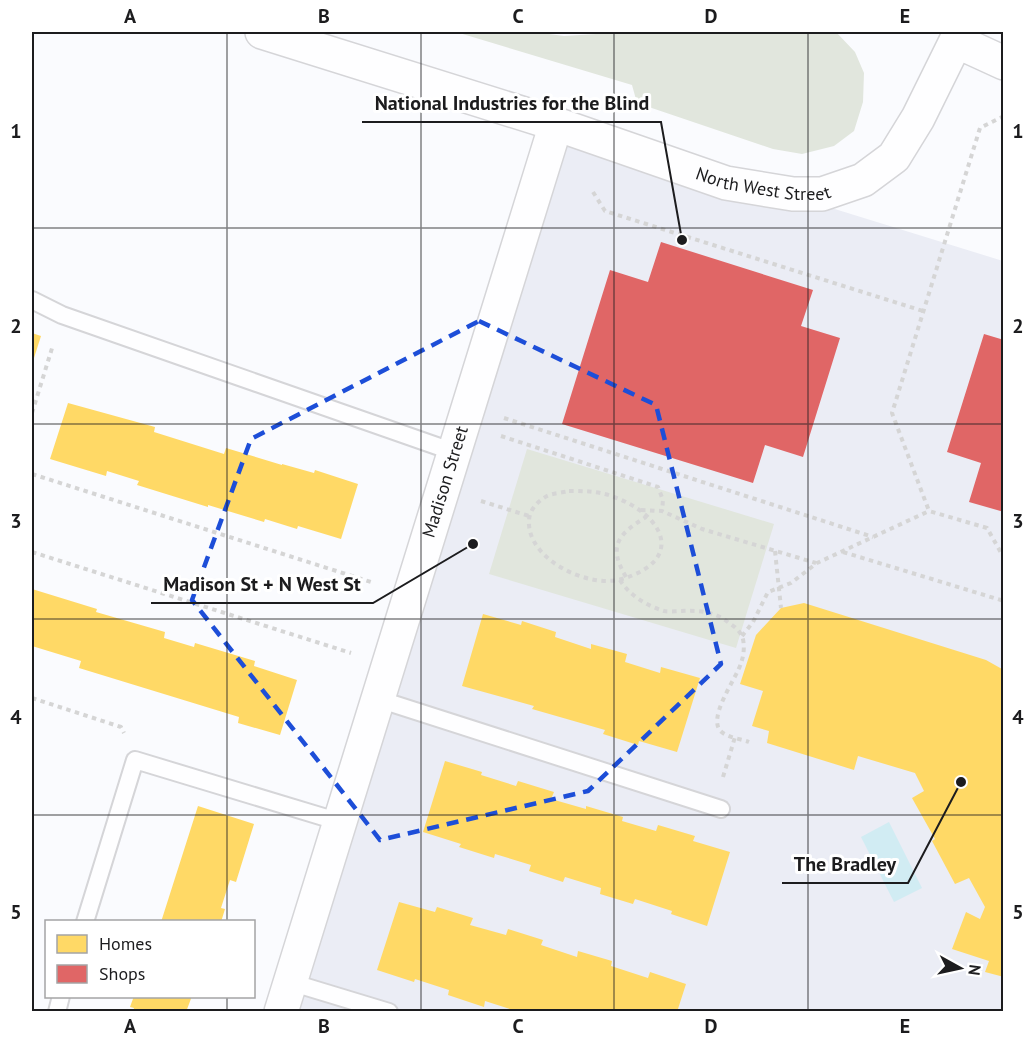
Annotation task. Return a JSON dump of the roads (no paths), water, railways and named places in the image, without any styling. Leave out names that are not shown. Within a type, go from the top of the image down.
[{"type":"street","name":"North West Street","points":[[262,32],[556,124],[726,183],[794,194],[822,194],[863,180],[894,157],[918,118],[948,36]]},
{"type":"street","points":[[948,36],[1004,63]]},
{"type":"street","name":"Madison Street","points":[[285,997],[556,124]]},
{"type":"lane","points":[[32,300],[62,315],[462,427]]},
{"type":"lane","points":[[378,699],[717,807]]},
{"type":"lane","points":[[85,920],[135,760],[340,822]]},
{"type":"lane","points":[[285,997],[389,1011]]},
{"type":"water","points":[[889,822],[922,888],[894,902],[861,837]]},
{"type":"place","name":"National Industries for the Blind","points":[[682,240]]},
{"type":"place","name":"Madison St + N West St","points":[[473,544]]},
{"type":"place","name":"The Bradley","points":[[961,782]]}]
